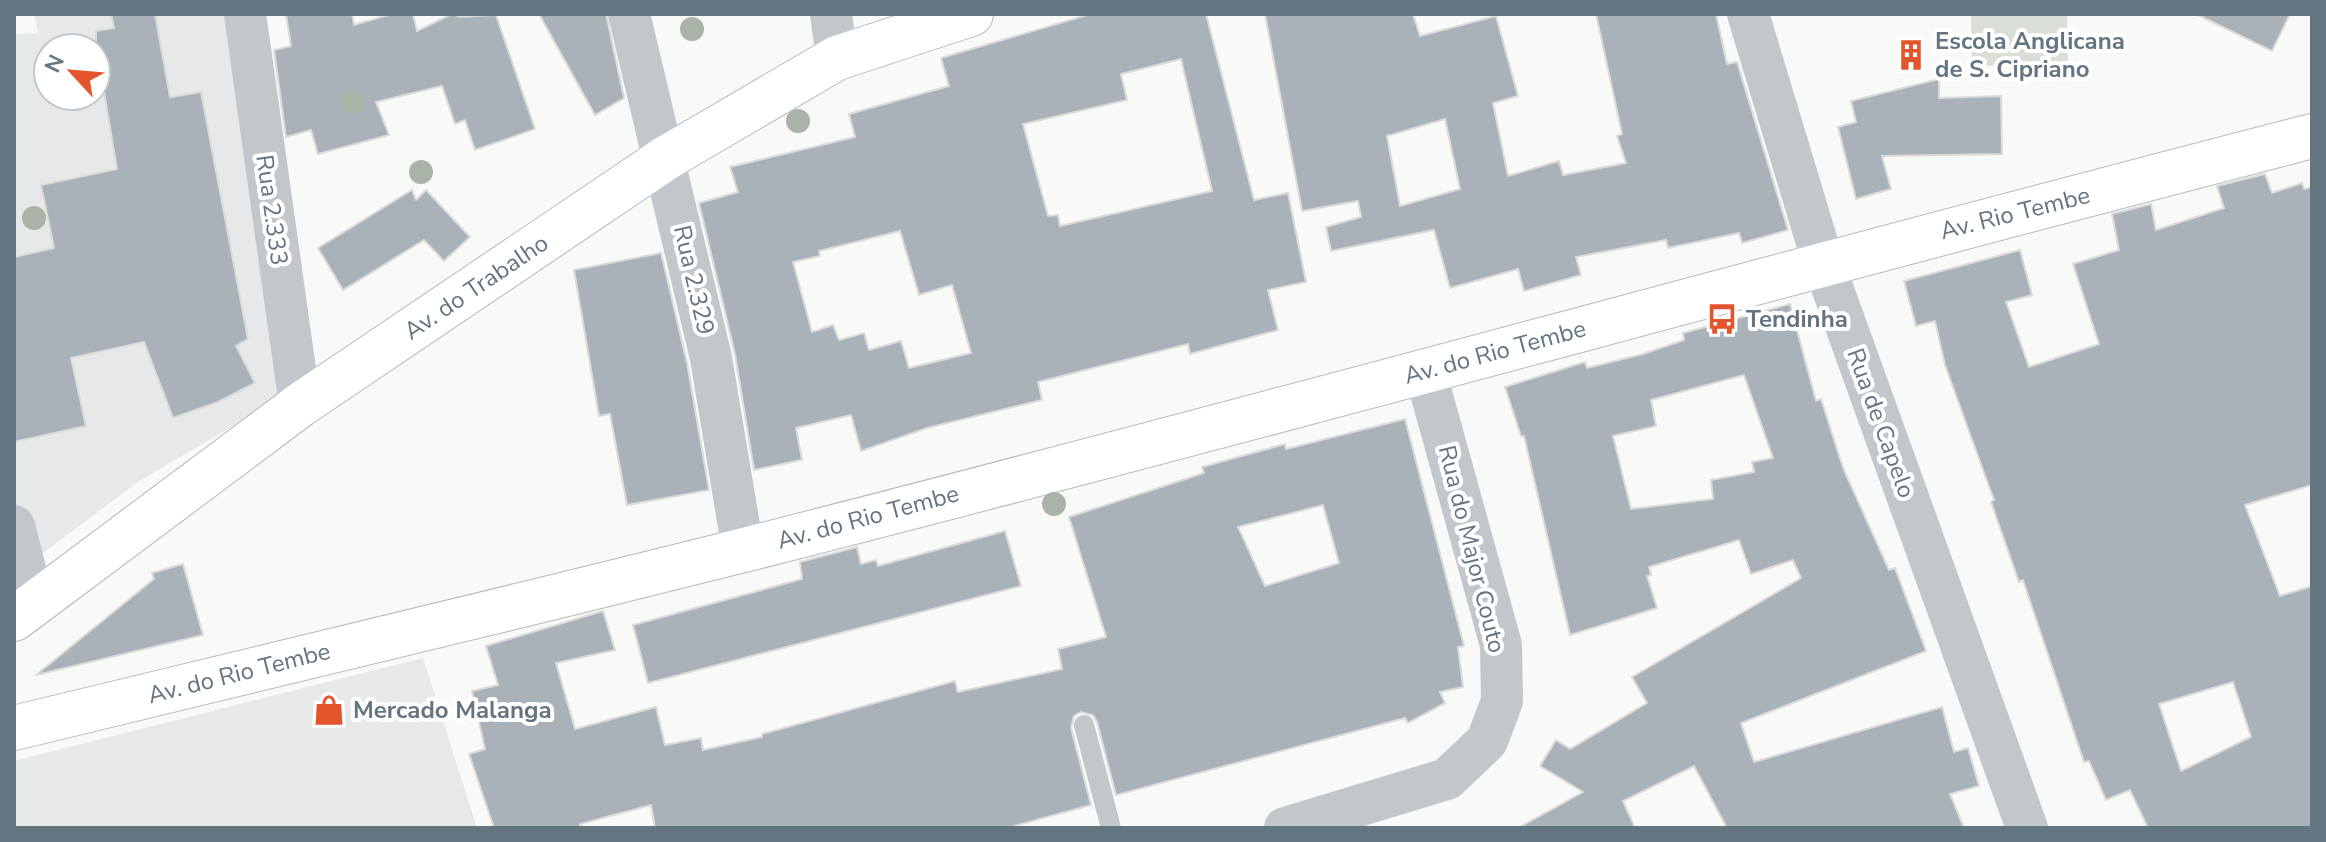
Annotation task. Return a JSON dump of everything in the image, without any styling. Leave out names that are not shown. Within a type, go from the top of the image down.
[{"type":"main road","name":"Av. do Trabalho","points":[[24,612],[300,405],[666,158],[837,58],[971,14]]},
{"type":"main road","name":"Av. Rio Tembe","points":[[1719,291],[2312,136]]},
{"type":"main road","name":"Av. do Rio Tembe","points":[[14,728],[743,550],[1719,291]]},
{"type":"street","name":"Rua 2.333","points":[[245,14],[300,405]]},
{"type":"street","name":"Rua 2.329","points":[[629,14],[666,158],[711,358],[743,550]]},
{"type":"street","points":[[831,14],[837,58]]},
{"type":"street","name":"Rua de Capelo","points":[[1748,14],[1823,262],[2027,828]]},
{"type":"street","name":"Rua do Major Couto","points":[[1285,828],[1447,779],[1487,741],[1502,701],[1501,645],[1425,371]]},
{"type":"street","points":[[14,526],[24,612]]},
{"type":"lane","points":[[1084,725],[1111,828]]},
{"type":"shaded area","points":[[34,14],[239,14],[313,379],[139,481],[14,575],[14,34],[32,33],[32,112],[112,112],[112,32],[38,32]]},
{"type":"shaded area","points":[[1971,14],[2067,14],[2068,63],[1972,66]]},
{"type":"shaded area","name":"Mercado Malanga","points":[[423,658],[477,828],[14,828],[14,761]]},
{"type":"building","points":[[111,14],[155,14],[170,97],[201,92],[248,339],[236,346],[255,383],[218,402],[173,418],[144,342],[71,358],[86,426],[14,442],[14,257],[54,248],[41,185],[117,169],[107,112],[112,112],[112,32],[96,32],[114,28]]},
{"type":"building","points":[[286,14],[352,14],[354,25],[392,14],[413,14],[417,31],[452,14],[461,17],[496,15],[535,129],[475,150],[465,120],[455,124],[442,86],[376,102],[389,135],[318,154],[311,130],[286,137],[274,50],[291,46]]},
{"type":"building","points":[[539,14],[606,14],[624,98],[595,115]]},
{"type":"building","points":[[1091,14],[1206,14],[1254,200],[1288,193],[1306,282],[1268,290],[1278,330],[1190,354],[1188,344],[1038,382],[1042,400],[927,428],[861,451],[851,415],[796,428],[802,460],[754,470],[735,354],[699,203],[738,192],[730,167],[855,137],[849,114],[949,86],[941,58]],"holes":[[[1181,59],[1212,191],[1060,226],[1058,215],[1048,216],[1023,124],[1127,100],[1121,74]],[[900,231],[919,295],[952,285],[971,353],[909,368],[901,341],[869,350],[864,333],[839,340],[833,325],[812,332],[793,262],[820,256],[819,251]]]},
{"type":"building","points":[[1265,14],[1413,14],[1420,36],[1496,16],[1518,96],[1493,103],[1508,176],[1559,161],[1563,175],[1626,163],[1617,136],[1622,134],[1596,14],[1716,14],[1727,64],[1737,62],[1788,230],[1742,243],[1739,233],[1668,248],[1666,240],[1576,257],[1581,275],[1524,291],[1518,269],[1450,288],[1434,230],[1331,251],[1326,227],[1361,217],[1358,201],[1302,211]],"holes":[[[1445,119],[1460,189],[1400,206],[1387,136]]]},
{"type":"building","points":[[2196,14],[2290,14],[2272,51]]},
{"type":"building","name":"Escola Anglicana de S. Cipriano","points":[[1939,79],[1939,98],[2001,96],[2002,154],[1882,156],[1891,189],[1856,199],[1838,127],[1856,122],[1851,101]]},
{"type":"building","points":[[2265,174],[2272,193],[2302,183],[2304,189],[2312,187],[2312,485],[2245,505],[2280,596],[2312,586],[2312,828],[2148,828],[2130,790],[2106,800],[2089,761],[2084,762],[2023,580],[2019,582],[1991,502],[1994,500],[1945,365],[1935,321],[1916,326],[1904,281],[2020,250],[2032,295],[2006,302],[2029,367],[2099,344],[2073,264],[2119,250],[2112,214],[2151,204],[2156,230],[2224,208],[2217,186]],"holes":[[[2233,682],[2251,737],[2181,771],[2159,704]]]},
{"type":"building","points":[[412,190],[416,200],[426,190],[470,237],[444,261],[424,240],[343,290],[318,248]]},
{"type":"building","points":[[661,253],[687,363],[709,490],[627,505],[610,414],[599,416],[574,270]]},
{"type":"building","points":[[1790,304],[1816,401],[1821,399],[1843,468],[1889,570],[1895,568],[1926,651],[1741,723],[1754,762],[1942,707],[1954,752],[1968,748],[1979,786],[1950,794],[1964,828],[1727,828],[1694,766],[1623,801],[1635,828],[1518,828],[1583,792],[1540,766],[1556,740],[1570,749],[1647,703],[1632,677],[1801,578],[1793,560],[1751,574],[1739,540],[1649,567],[1651,575],[1647,576],[1657,608],[1570,635],[1524,436],[1521,436],[1505,387],[1585,362],[1587,368],[1643,354],[1684,340],[1683,333]],"holes":[[[1744,375],[1773,458],[1752,462],[1754,472],[1711,480],[1713,499],[1631,509],[1613,436],[1656,426],[1651,400]]]},
{"type":"building","points":[[1405,419],[1464,646],[1458,647],[1463,687],[1440,692],[1445,703],[1408,723],[1405,718],[1116,795],[1097,722],[1093,715],[1081,712],[1074,716],[1071,728],[1091,805],[1007,828],[655,828],[651,805],[580,824],[580,828],[494,828],[469,754],[485,749],[472,691],[498,685],[486,646],[603,611],[615,650],[556,663],[575,729],[656,707],[665,745],[701,738],[703,750],[762,737],[762,734],[955,681],[958,692],[1062,669],[1058,649],[1106,637],[1069,517],[1204,473],[1202,467],[1285,444],[1286,449]],"holes":[[[1323,505],[1339,563],[1265,586],[1238,527]]]},
{"type":"building","points":[[1005,531],[1021,586],[648,683],[633,625],[802,579],[800,562],[857,547],[861,564],[876,560],[878,566]]},
{"type":"building","points":[[183,564],[203,635],[36,675],[154,579],[152,573]]},
{"type":"place","name":"Escola Anglicana de S. Cipriano","points":[[1911,55]]},
{"type":"place","name":"Tendinha","points":[[1722,319]]},
{"type":"place","name":"Mercado Malanga","points":[[329,710]]}]
